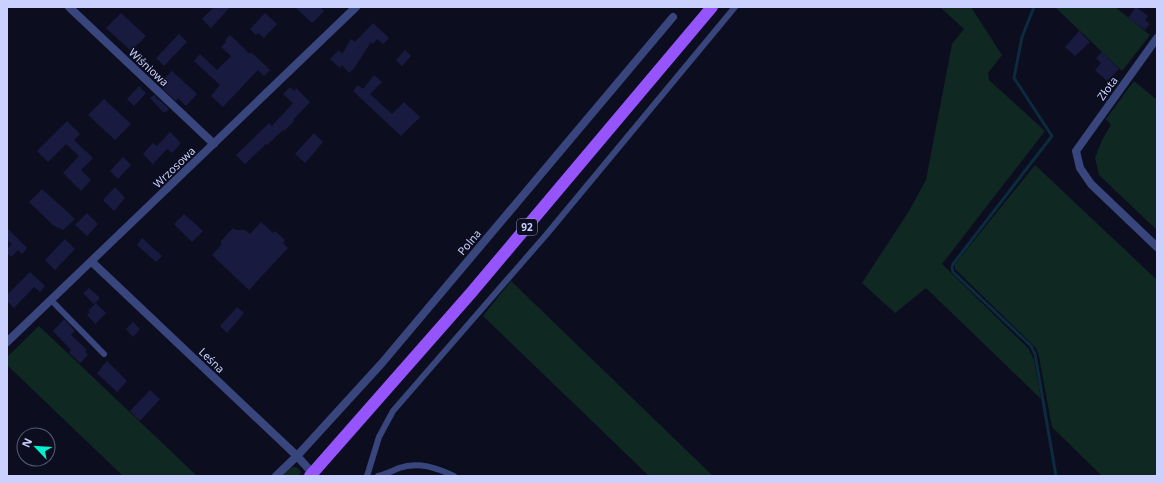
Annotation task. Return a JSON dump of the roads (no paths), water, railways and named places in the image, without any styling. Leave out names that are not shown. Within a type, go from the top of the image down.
[{"type":"main road","name":"92","points":[[313,475],[471,293],[712,7]]},
{"type":"street","name":"Wiśniowa","points":[[69,7],[214,144]]},
{"type":"street","name":"Wrzosowa","points":[[7,342],[356,7]]},
{"type":"street","name":"Polna","points":[[276,476],[297,456],[382,363],[673,17]]},
{"type":"street","name":"Złota","points":[[1157,38],[1076,151],[1080,168],[1091,184],[1157,247]]},
{"type":"street","name":"Leśna","points":[[92,262],[297,456],[313,475]]},
{"type":"lane","points":[[367,476],[378,437],[393,412],[546,235],[735,7]]},
{"type":"lane","points":[[51,300],[104,354]]},
{"type":"lane","points":[[378,476],[388,474],[400,467],[422,465],[442,470],[454,476]]},
{"type":"waterway","points":[[1034,7],[1022,37],[1014,78],[1052,136],[953,264],[952,268],[953,272],[1031,346],[1035,354],[1056,476]]}]
